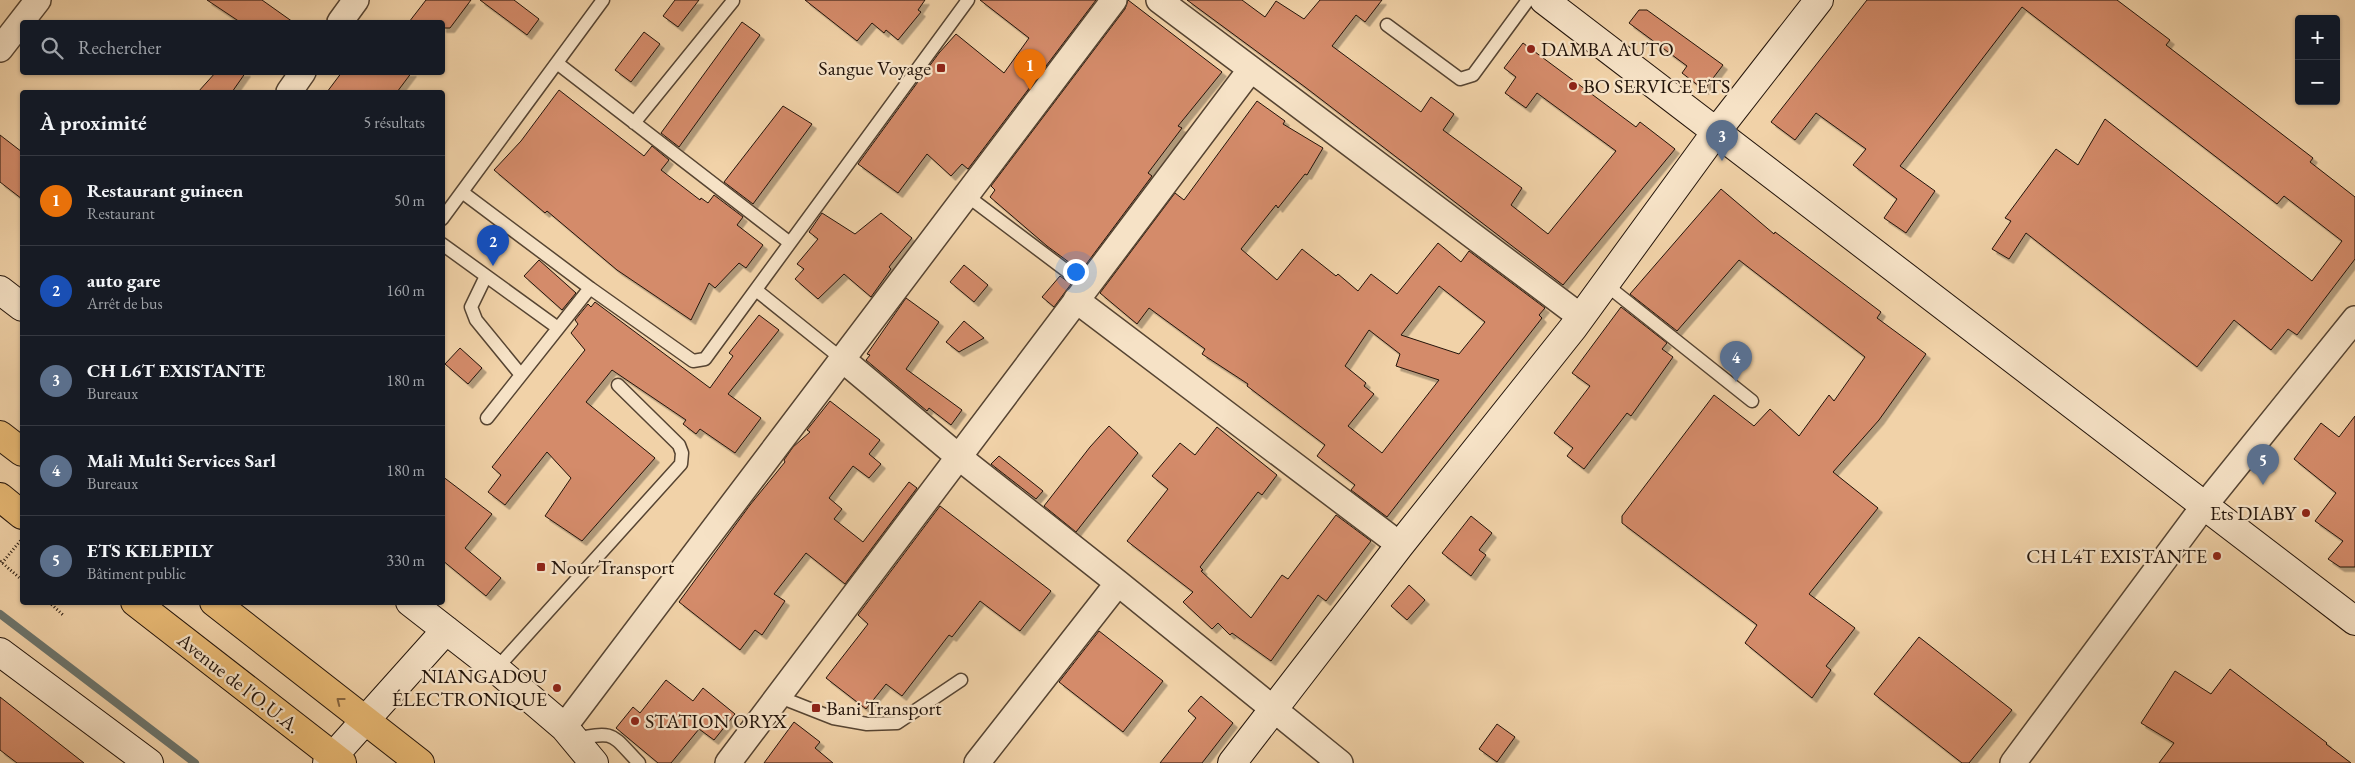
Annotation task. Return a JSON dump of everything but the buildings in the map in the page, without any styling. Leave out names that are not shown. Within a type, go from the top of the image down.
[{"type":"highway","points":[[0,435],[20,450]]},
{"type":"highway","points":[[0,498],[20,513]]},
{"type":"highway","name":"Avenue de l'O.U.A.","points":[[139,605],[333,761]]},
{"type":"highway","points":[[218,605],[420,763]]},
{"type":"main road","points":[[1544,0],[2355,621]]},
{"type":"main road","points":[[1232,763],[1400,545],[1581,317],[1716,132],[1819,0]]},
{"type":"main road","points":[[0,290],[20,305]]},
{"type":"main road","points":[[414,605],[496,669],[569,733],[594,763]]},
{"type":"main road","points":[[333,761],[365,720],[446,630]]},
{"type":"main road","points":[[2,659],[149,763]]},
{"type":"street","points":[[22,20],[38,0]]},
{"type":"street","points":[[341,20],[356,0]]},
{"type":"street","points":[[569,733],[842,359],[1114,0]]},
{"type":"street","points":[[1159,0],[1581,317]]},
{"type":"street","points":[[0,49],[20,23]]},
{"type":"street","points":[[728,763],[777,696],[960,458],[1251,69]]},
{"type":"street","points":[[290,90],[301,75]]},
{"type":"street","points":[[1082,294],[1400,545]]},
{"type":"street","points":[[2013,763],[2204,506],[2355,319]]},
{"type":"street","points":[[842,359],[960,458],[1340,763]]},
{"type":"street","points":[[976,763],[1118,583]]},
{"type":"lane","points":[[445,215],[603,0]]},
{"type":"lane","points":[[462,192],[590,288],[693,361],[705,359],[968,0]]},
{"type":"lane","points":[[1387,25],[1460,79],[1473,75],[1528,0]]},
{"type":"lane","points":[[634,123],[733,2]]},
{"type":"lane","points":[[557,63],[790,243]]},
{"type":"lane","points":[[966,195],[1082,294]]},
{"type":"lane","points":[[445,246],[558,328]]},
{"type":"lane","points":[[486,276],[471,307],[476,320],[520,376]]},
{"type":"lane","points":[[1605,284],[1752,401]]},
{"type":"lane","points":[[487,418],[590,288]]},
{"type":"lane","points":[[756,290],[842,359]]},
{"type":"lane","points":[[496,669],[681,464],[682,453],[679,445],[618,385]]},
{"type":"lane","points":[[777,696],[833,718],[867,724],[897,723],[961,680]]},
{"type":"lane","points":[[569,733],[603,733],[614,736],[639,763]]},
{"type":"path","points":[[20,541],[1,562],[20,578]]},
{"type":"path","points":[[52,605],[63,614]]},
{"type":"waterway","points":[[0,614],[195,763]]},
{"type":"place","name":"DAMBA AUTO","points":[[1531,49]]},
{"type":"place","name":"Sangue Voyage","points":[[941,68]]},
{"type":"place","name":"BO SERVICE ETS","points":[[1573,86]]},
{"type":"place","name":"Restaurant guineen","points":[[1030,90]]},
{"type":"place","name":"CH L6T EXISTANTE","points":[[1722,161]]},
{"type":"place","name":"auto gare","points":[[493,266]]},
{"type":"place","name":"Mali Multi Services Sarl","points":[[1736,382]]},
{"type":"place","name":"ETS KELEPILY","points":[[2263,485]]},
{"type":"place","name":"Ets DIABY","points":[[2306,513]]},
{"type":"place","name":"CH L4T EXISTANTE","points":[[2217,556]]},
{"type":"place","name":"Nour Transport","points":[[541,567]]},
{"type":"place","name":"NIANGADOU ÉLECTRONIQUE","points":[[557,688]]},
{"type":"place","name":"Bani Transport","points":[[816,708]]},
{"type":"place","name":"STATION ORYX","points":[[635,721]]}]
